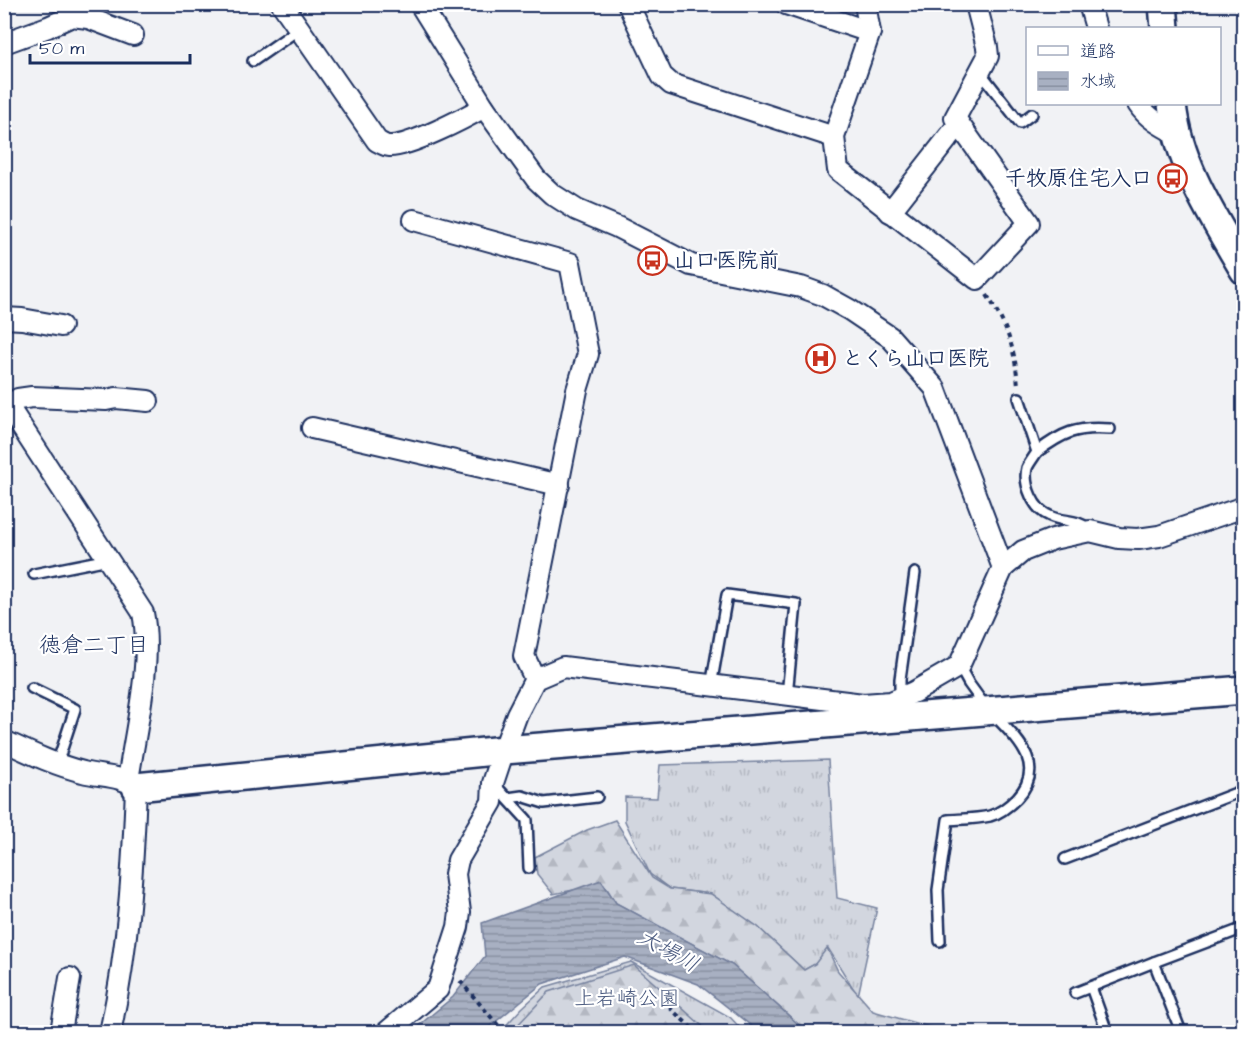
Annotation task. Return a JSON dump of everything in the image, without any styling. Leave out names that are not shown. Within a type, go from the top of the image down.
[{"type":"street","points":[[282,4],[377,141],[387,147],[400,145],[459,121],[484,107]]},
{"type":"street","points":[[420,4],[484,107],[536,179],[552,194],[577,210],[691,265],[801,287],[823,295],[890,337],[936,388],[1004,568]]},
{"type":"street","points":[[628,4],[662,76],[671,84],[834,137]]},
{"type":"street","points":[[786,4],[870,32]]},
{"type":"street","points":[[865,4],[870,32],[834,137],[838,170],[977,279],[1029,223],[955,118],[988,56],[976,4]]},
{"type":"street","points":[[1089,4],[1096,27]]},
{"type":"street","points":[[1163,4],[1166,27]]},
{"type":"street","points":[[4,43],[48,27],[64,11],[133,35]]},
{"type":"street","points":[[1139,105],[1159,124],[1177,134]]},
{"type":"street","points":[[1172,105],[1177,134],[1195,181],[1244,270]]},
{"type":"street","points":[[890,212],[959,124]]},
{"type":"street","points":[[414,220],[570,263],[588,354],[577,390],[524,656],[535,679]]},
{"type":"street","points":[[4,318],[61,326]]},
{"type":"street","points":[[110,1032],[127,928],[134,853],[132,784],[146,652],[146,630],[143,613],[7,404],[18,399],[32,397],[106,400],[116,398],[148,401]]},
{"type":"street","points":[[312,428],[559,485]]},
{"type":"street","points":[[387,1032],[438,989],[460,912],[455,874],[458,860],[492,802],[493,783],[504,750],[517,714],[535,679],[563,667],[876,705],[914,692],[958,666],[1004,568],[1023,551],[1053,539],[1090,531],[1128,539],[1159,536],[1244,507]]},
{"type":"street","points":[[5,746],[85,773],[132,784],[504,750],[1244,690]]},
{"type":"street","points":[[61,1032],[70,978]]},
{"type":"lane","points":[[253,61],[299,29]]},
{"type":"lane","points":[[980,72],[1020,123],[1032,114]]},
{"type":"lane","points":[[1019,398],[1036,452]]},
{"type":"lane","points":[[1090,531],[1077,521],[1051,517],[1035,505],[1029,489],[1027,468],[1036,452],[1064,434],[1083,428],[1110,429]]},
{"type":"lane","points":[[34,574],[99,561],[106,557]]},
{"type":"lane","points":[[900,698],[900,679],[915,573]]},
{"type":"lane","points":[[711,686],[727,595],[796,604],[787,695]]},
{"type":"lane","points":[[940,941],[938,890],[948,820],[990,816],[1000,812],[1011,804],[1030,781],[1030,764],[1015,736],[978,698],[958,666]]},
{"type":"lane","points":[[32,688],[75,709],[57,764]]},
{"type":"lane","points":[[493,783],[527,820],[529,868]]},
{"type":"lane","points":[[1065,859],[1244,790]]},
{"type":"lane","points":[[508,798],[522,796],[544,803],[597,797]]},
{"type":"lane","points":[[1075,993],[1244,928]]},
{"type":"lane","points":[[1154,962],[1181,1032]]},
{"type":"lane","points":[[1090,987],[1107,1032]]},
{"type":"path","points":[[977,279],[1009,334],[1016,363],[1019,398]]},
{"type":"path","points":[[461,982],[504,1032]]},
{"type":"path","points":[[669,1007],[696,1032]]},
{"type":"green space","points":[[828,760],[837,898],[877,908],[858,996],[828,948],[815,964],[804,970],[758,927],[711,894],[670,889],[650,874],[625,821],[625,797],[657,798],[660,765]]},
{"type":"green space","points":[[615,820],[652,878],[670,889],[711,894],[758,927],[804,970],[815,964],[827,948],[838,971],[873,1011],[940,1030],[1001,1032],[807,1032],[732,965],[616,903],[604,884],[553,894],[537,874],[535,857],[587,830]]},
{"type":"green space","name":"上岩崎公園","points":[[631,962],[730,1017],[744,1032],[500,1032],[545,987]]},
{"type":"green space","name":"上岩崎公園","points":[[634,965],[709,1032],[511,1032],[549,992]]},
{"type":"water","name":"大場川","points":[[601,880],[616,903],[732,965],[807,1032],[759,1032],[698,984],[625,957],[542,984],[483,1032],[411,1032],[453,997],[485,956],[482,923]]},
{"type":"place","name":"千牧原住宅入口","points":[[1173,178]]},
{"type":"place","name":"山口医院前","points":[[653,260]]},
{"type":"place","name":"とくら山口医院","points":[[821,358]]},
{"type":"district","name":"徳倉二丁目","points":[[94,645]]}]
